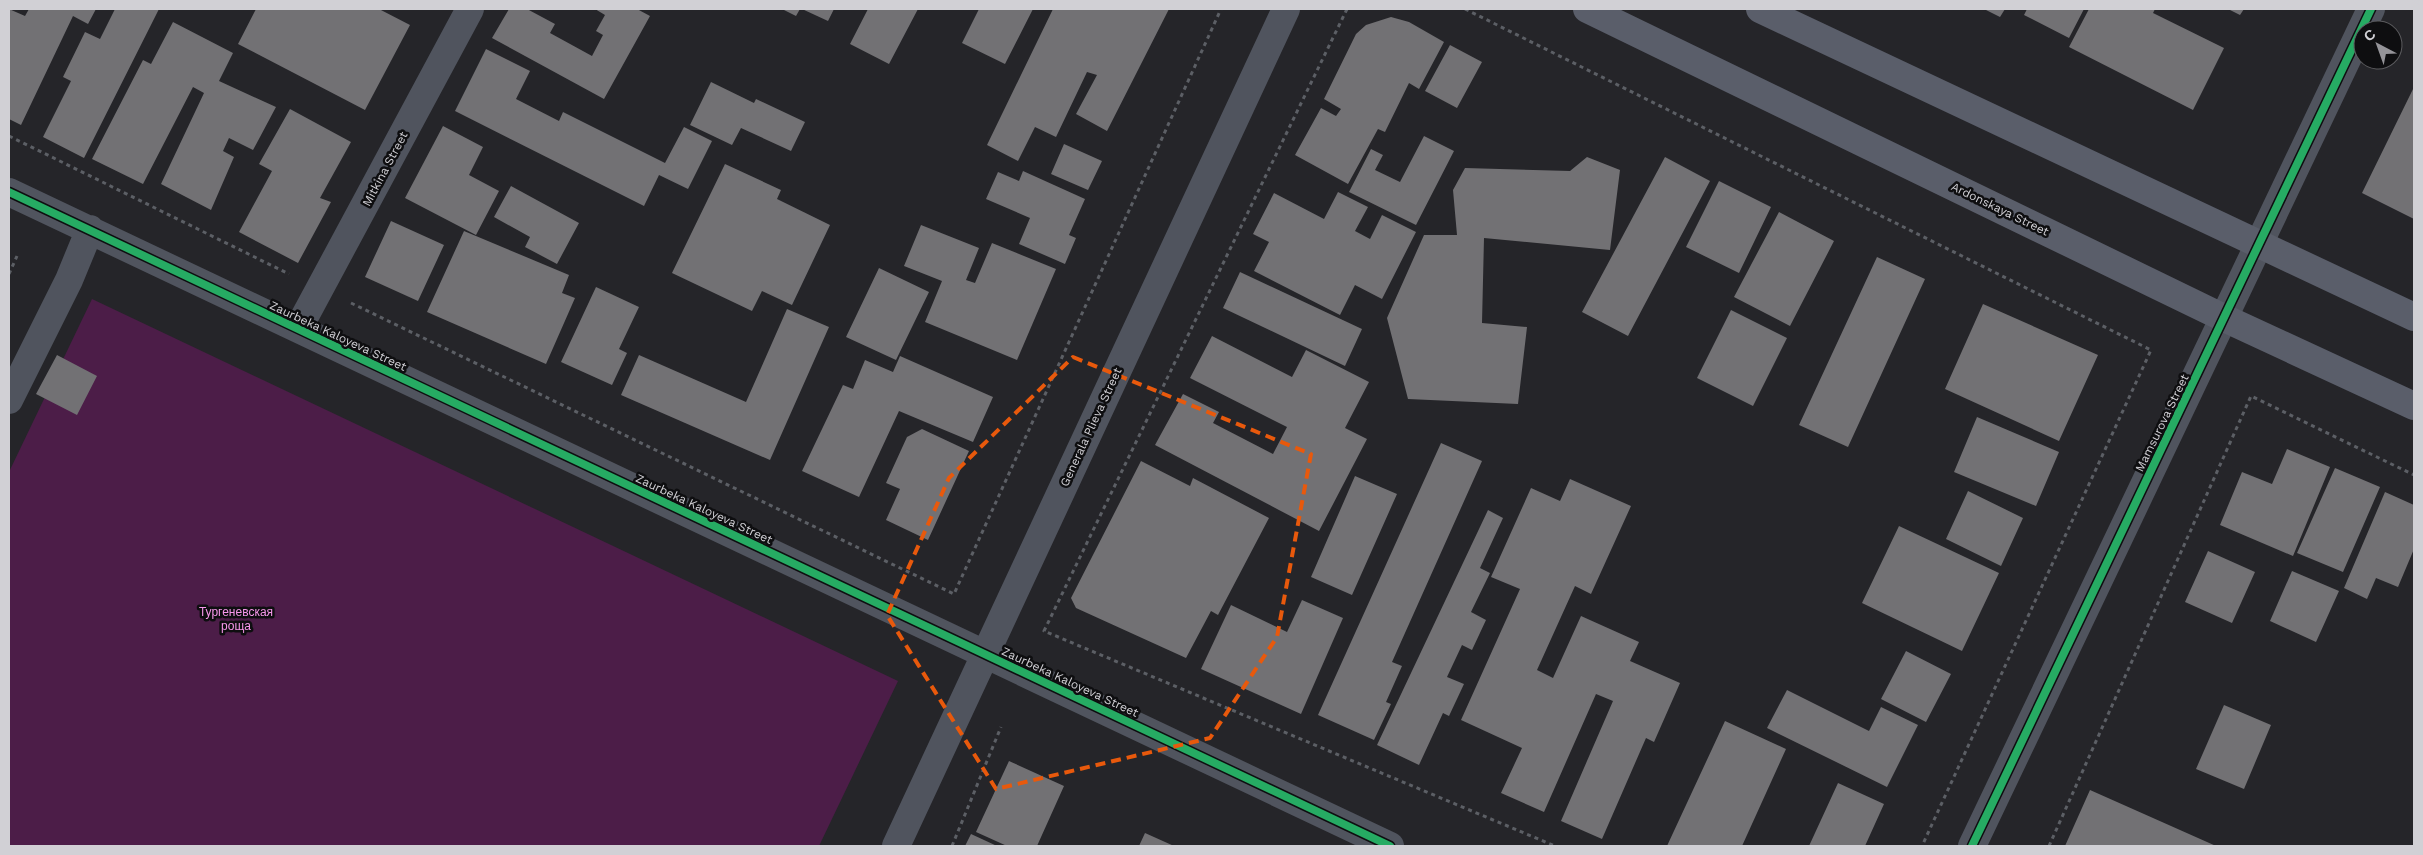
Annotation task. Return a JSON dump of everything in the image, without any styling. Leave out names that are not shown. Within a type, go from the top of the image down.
[{"type":"main road","name":"Ardonskaya Street","points":[[1587,9],[2224,318],[2414,406]]},
{"type":"main road","points":[[1760,9],[2414,317]]},
{"type":"street","name":"Mitkina Street","points":[[298,329],[470,9]]},
{"type":"street","name":"Generala Plieva Street","points":[[896,846],[1286,9]]},
{"type":"street","name":"Mamsurova Street","points":[[1972,846],[2371,9]]},
{"type":"street","name":"Zaurbeka Kaloyeva Street","points":[[9,192],[1390,846]]},
{"type":"street","points":[[9,400],[69,280],[90,229]]},
{"type":"path","points":[[343,299],[954,594],[1221,9]]},
{"type":"path","points":[[1347,9],[1044,631],[1555,846]]},
{"type":"path","points":[[1465,9],[2151,350],[1922,846]]},
{"type":"path","points":[[9,136],[295,277]]},
{"type":"path","points":[[9,274],[17,256]]},
{"type":"path","points":[[2049,846],[2251,396],[2414,475]]},
{"type":"path","points":[[952,846],[1001,726]]},
{"type":"highlighted area","points":[[1073,357],[1311,454],[1277,637],[1210,738],[996,789],[887,615],[949,478]]},
{"type":"green space","name":"Тургеневская роща","points":[[92,299],[898,681],[819,846],[9,846],[9,472]]},
{"type":"building","points":[[9,9],[25,16],[29,9],[96,9],[88,24],[73,16],[21,125],[9,119]]},
{"type":"building","points":[[115,9],[159,9],[84,158],[43,137],[71,81],[63,77],[85,32],[100,39]]},
{"type":"building","points":[[256,9],[379,9],[410,25],[365,110],[238,44]]},
{"type":"building","points":[[509,9],[527,9],[555,24],[550,33],[592,56],[603,35],[596,31],[605,15],[595,9],[637,9],[650,16],[604,99],[492,38]]},
{"type":"building","points":[[782,9],[800,9],[796,16]]},
{"type":"building","points":[[802,9],[834,9],[828,21]]},
{"type":"building","points":[[868,9],[918,9],[889,64],[850,44]]},
{"type":"building","points":[[979,9],[1033,9],[1005,64],[962,43]]},
{"type":"building","points":[[1053,9],[1169,9],[1107,131],[1076,114],[1097,75],[1087,72],[1056,137],[1035,127],[1018,161],[987,145]]},
{"type":"building","points":[[1984,9],[2005,9],[2000,17]]},
{"type":"building","points":[[2027,9],[2084,9],[2069,38],[2024,15]]},
{"type":"building","points":[[2089,9],[2155,9],[2153,13],[2224,48],[2193,110],[2069,47]]},
{"type":"building","points":[[2228,9],[2244,9],[2240,15]]},
{"type":"building","points":[[1391,17],[1409,22],[1444,42],[1419,89],[1409,83],[1385,132],[1378,129],[1348,184],[1295,155],[1321,108],[1336,116],[1341,109],[1324,99],[1356,34],[1366,25]]},
{"type":"building","points":[[173,22],[233,53],[219,81],[276,107],[253,150],[229,138],[223,151],[234,157],[211,210],[161,184],[204,93],[193,87],[143,184],[92,159],[143,60],[151,64]]},
{"type":"building","points":[[1450,45],[1482,62],[1457,108],[1425,91]]},
{"type":"building","points":[[486,49],[530,71],[516,99],[559,121],[563,112],[665,163],[684,127],[712,141],[688,189],[659,175],[644,206],[455,111]]},
{"type":"building","points":[[711,82],[754,103],[756,99],[805,122],[791,151],[741,128],[732,145],[690,125]]},
{"type":"building","points":[[2414,87],[2414,219],[2362,193]]},
{"type":"building","points":[[290,109],[351,142],[320,198],[331,202],[298,263],[239,232],[272,171],[259,164]]},
{"type":"building","points":[[443,126],[483,147],[469,175],[499,191],[476,235],[405,198]]},
{"type":"building","points":[[1424,136],[1454,151],[1416,225],[1349,192],[1371,149],[1383,155],[1375,170],[1400,182]]},
{"type":"building","points":[[1064,144],[1102,161],[1088,190],[1051,174]]},
{"type":"building","points":[[1587,157],[1620,170],[1610,250],[1484,238],[1482,323],[1527,327],[1518,404],[1408,399],[1387,318],[1424,235],[1457,235],[1453,190],[1465,168],[1570,171]]},
{"type":"building","points":[[1665,157],[1710,181],[1628,336],[1582,312]]},
{"type":"building","points":[[725,164],[781,190],[777,199],[830,225],[792,305],[762,291],[752,311],[672,273]]},
{"type":"building","points":[[1023,171],[1085,199],[1069,235],[1076,238],[1065,264],[1019,244],[1030,218],[986,199],[998,172],[1019,181]]},
{"type":"building","points":[[1719,181],[1771,207],[1739,273],[1686,247]]},
{"type":"building","points":[[511,186],[579,223],[557,264],[525,247],[530,237],[494,217]]},
{"type":"building","points":[[1338,192],[1368,207],[1355,231],[1370,239],[1382,215],[1416,232],[1382,299],[1355,285],[1340,315],[1254,271],[1269,242],[1253,234],[1274,193],[1324,219]]},
{"type":"building","points":[[1779,212],[1834,241],[1790,326],[1734,297]]},
{"type":"building","points":[[391,221],[444,245],[418,301],[365,277]]},
{"type":"building","points":[[921,225],[979,248],[966,280],[975,283],[992,243],[1056,269],[1017,360],[925,322],[942,281],[904,266]]},
{"type":"building","points":[[464,231],[569,275],[562,293],[575,298],[546,364],[427,312]]},
{"type":"building","points":[[1877,257],[1925,279],[1848,447],[1799,425]]},
{"type":"building","points":[[879,268],[929,292],[896,360],[846,337]]},
{"type":"building","points":[[1240,272],[1362,329],[1345,366],[1223,308]]},
{"type":"building","points":[[596,287],[639,307],[619,349],[627,353],[612,385],[561,362]]},
{"type":"building","points":[[1983,304],[2098,355],[2059,441],[1945,389]]},
{"type":"building","points":[[787,309],[829,327],[770,460],[621,395],[639,355],[746,402]]},
{"type":"building","points":[[1731,310],[1787,338],[1753,406],[1697,378]]},
{"type":"building","points":[[1212,336],[1292,377],[1306,350],[1369,382],[1345,428],[1367,439],[1319,531],[1155,445],[1183,394],[1219,412],[1213,423],[1273,454],[1287,427],[1190,378]]},
{"type":"building","points":[[57,355],[97,376],[77,415],[36,394]]},
{"type":"building","points":[[900,356],[993,397],[973,442],[899,411],[859,497],[802,471],[843,385],[853,389],[865,360],[893,372]]},
{"type":"building","points":[[1977,417],[2059,452],[2036,506],[1954,472]]},
{"type":"building","points":[[922,429],[969,451],[928,540],[886,520],[900,489],[886,483],[907,437]]},
{"type":"building","points":[[1441,443],[1482,461],[1392,662],[1402,666],[1386,702],[1391,704],[1374,740],[1318,715]]},
{"type":"building","points":[[2287,449],[2330,467],[2293,556],[2220,525],[2242,472],[2272,484]]},
{"type":"building","points":[[1141,461],[1190,486],[1193,478],[1269,518],[1218,615],[1211,611],[1186,658],[1076,608],[1071,598]]},
{"type":"building","points":[[2335,468],[2380,487],[2343,572],[2297,553]]},
{"type":"building","points":[[1355,476],[1397,494],[1352,595],[1311,577]]},
{"type":"building","points":[[1570,479],[1631,506],[1591,594],[1575,586],[1537,670],[1553,678],[1581,616],[1639,642],[1630,661],[1680,683],[1654,742],[1646,738],[1602,839],[1561,821],[1613,701],[1596,694],[1544,812],[1501,793],[1522,748],[1461,720],[1520,589],[1491,577],[1531,488],[1560,501]]},
{"type":"building","points":[[1968,491],[2023,518],[2001,566],[1946,539]]},
{"type":"building","points":[[2385,492],[2414,505],[2414,549],[2398,587],[2376,578],[2367,599],[2344,588]]},
{"type":"building","points":[[1488,510],[1503,518],[1480,568],[1490,573],[1471,612],[1486,620],[1472,650],[1462,645],[1447,677],[1464,684],[1449,716],[1443,713],[1419,765],[1377,745]]},
{"type":"building","points":[[1899,526],[1999,573],[1962,651],[1862,603]]},
{"type":"building","points":[[2208,551],[2255,572],[2232,623],[2185,602]]},
{"type":"building","points":[[2292,571],[2339,591],[2316,642],[2270,621]]},
{"type":"building","points":[[1302,600],[1343,618],[1301,714],[1201,669],[1231,605],[1287,632]]},
{"type":"building","points":[[1906,651],[1951,674],[1926,722],[1881,699]]},
{"type":"building","points":[[1787,690],[1869,731],[1881,707],[1918,725],[1887,787],[1767,728]]},
{"type":"building","points":[[2224,705],[2271,725],[2244,789],[2196,769]]},
{"type":"building","points":[[1725,721],[1786,749],[1742,846],[1667,846]]},
{"type":"building","points":[[1009,761],[1064,786],[1037,846],[1007,846],[976,832]]},
{"type":"building","points":[[1838,783],[1884,804],[1865,846],[1809,846]]},
{"type":"building","points":[[2090,790],[2216,846],[2065,846]]},
{"type":"building","points":[[1145,833],[1174,846],[1139,846]]},
{"type":"building","points":[[971,834],[997,846],[965,846]]},
{"type":"cycle path","points":[[1972,846],[2371,9]]},
{"type":"cycle path","points":[[9,192],[1390,846]]}]
